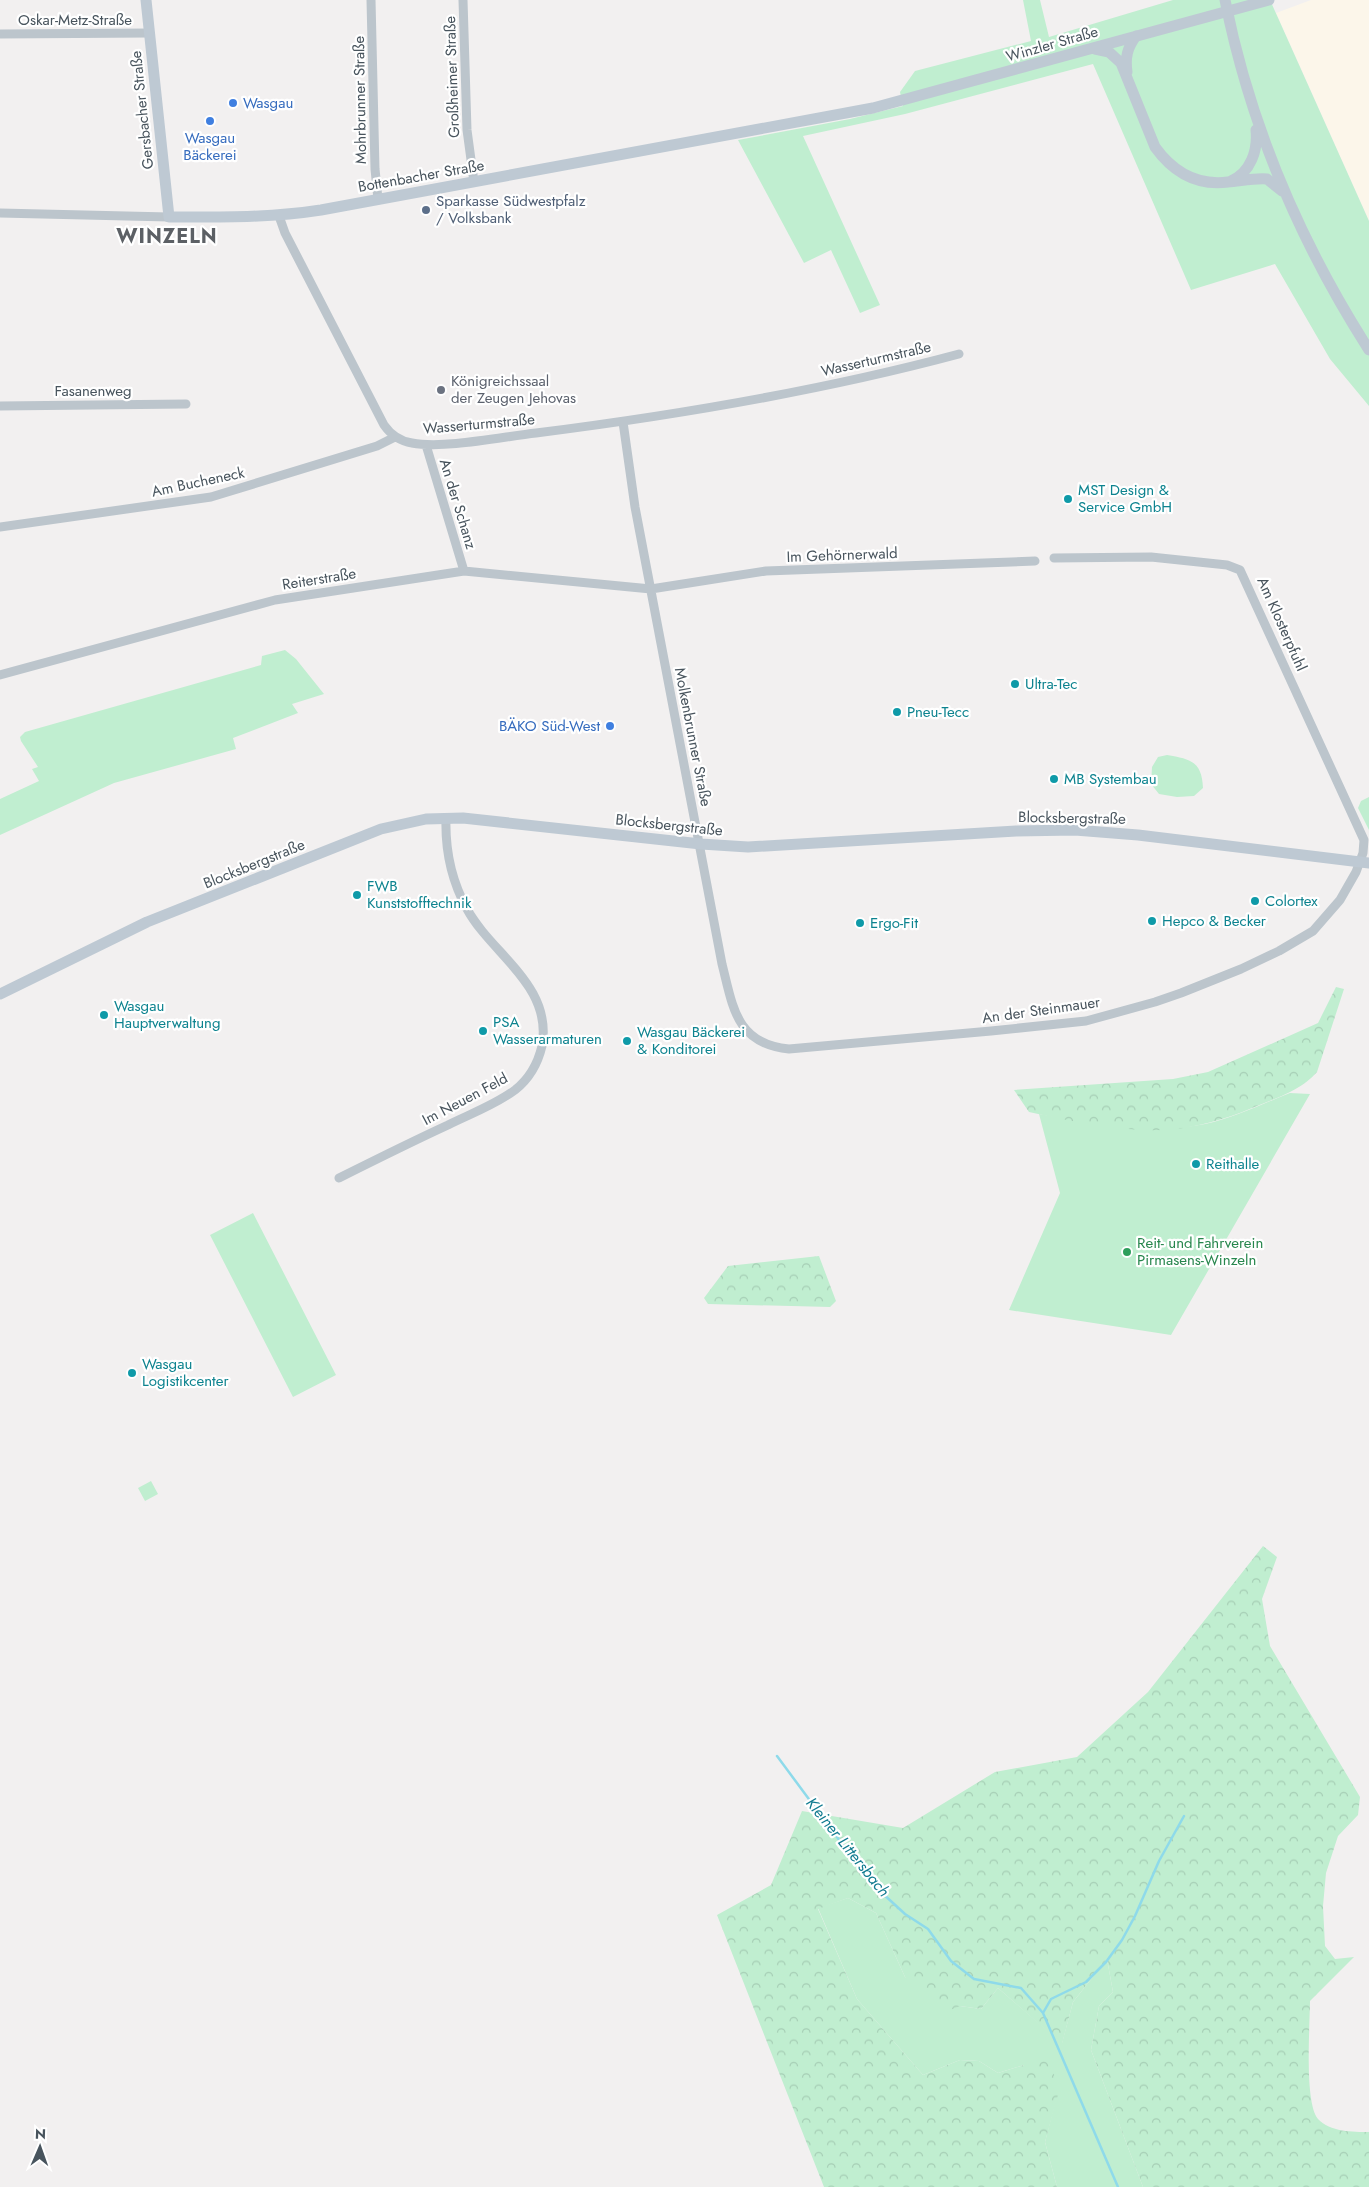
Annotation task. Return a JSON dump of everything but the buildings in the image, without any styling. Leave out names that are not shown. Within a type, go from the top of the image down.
[{"type":"main road","name":"Gersbacher Straße","points":[[146,0],[169,217]]},
{"type":"main road","points":[[1225,0],[1234,41],[1266,148],[1320,267],[1369,350]]},
{"type":"main road","name":"Winzler Straße","points":[[843,114],[907,100],[1269,0]]},
{"type":"main road","points":[[1127,74],[1126,56],[1136,36]]},
{"type":"main road","points":[[1091,49],[1109,52],[1121,63],[1127,74],[1147,132],[1162,158],[1177,171],[1196,180],[1227,182],[1267,179],[1285,193]]},
{"type":"main road","points":[[1227,182],[1242,173],[1256,152],[1257,138],[1252,103]]},
{"type":"main road","name":"Bottenbacher Straße","points":[[169,217],[248,218],[279,216],[843,114]]},
{"type":"main road","name":"Blocksbergstraße","points":[[0,994],[147,922],[381,829],[407,822],[446,818],[463,818],[700,844],[766,846],[1016,831],[1075,830],[1138,835],[1365,863]]},
{"type":"street","name":"Mohrbrunner Straße","points":[[371,0],[375,169],[378,199]]},
{"type":"street","name":"Großheimer Straße","points":[[462,0],[467,130],[474,182]]},
{"type":"street","name":"Oskar-Metz-Straße","points":[[0,34],[149,33]]},
{"type":"street","name":"Bottenbacher Straße","points":[[0,213],[169,217]]},
{"type":"street","points":[[279,216],[285,233],[384,425],[395,437]]},
{"type":"street","name":"Wasserturmstraße","points":[[395,437],[411,443],[426,444],[623,422],[830,385],[959,354]]},
{"type":"street","name":"Fasanenweg","points":[[0,406],[186,404]]},
{"type":"street","name":"Molkenbrunner Straße","points":[[623,422],[635,507],[722,964],[738,1019],[754,1039],[764,1044]]},
{"type":"street","name":"Am Bucheneck","points":[[0,527],[211,497],[377,446],[395,437]]},
{"type":"street","name":"An der Schanz","points":[[426,444],[464,571]]},
{"type":"street","name":"Am Klosterpfuhl","points":[[1054,558],[1151,557],[1227,565],[1240,570],[1362,833],[1365,863]]},
{"type":"street","name":"Im Gehörnerwald","points":[[650,589],[766,571],[1035,561]]},
{"type":"street","name":"Reiterstraße","points":[[0,675],[275,600],[464,571],[650,589]]},
{"type":"street","name":"Im Neuen Feld","points":[[339,1178],[500,1100],[526,1080],[541,1051],[543,1024],[541,1010],[535,994],[520,973],[477,925],[458,893],[448,860],[446,818]]},
{"type":"street","name":"An der Steinmauer","points":[[764,1044],[789,1049],[991,1032],[1086,1021],[1155,1002],[1241,970],[1313,931],[1340,900],[1365,863]]},
{"type":"shaded area","points":[[1311,0],[1369,0],[1369,221],[1276,13]]},
{"type":"green space","points":[[1023,0],[1040,0],[1049,37],[1173,0],[1270,0],[1369,221],[1369,406],[1330,359],[1275,264],[1191,290],[1093,64],[905,114],[803,136],[880,305],[860,313],[831,250],[804,263],[738,140],[850,119],[903,106],[900,92],[915,71],[1031,41]]},
{"type":"green space","points":[[285,650],[296,659],[324,694],[292,704],[298,713],[233,738],[236,749],[114,783],[0,835],[0,799],[39,781],[32,769],[38,767],[21,741],[20,737],[25,732],[261,665],[262,656]]},
{"type":"green space","points":[[1167,755],[1188,760],[1197,767],[1202,779],[1203,788],[1194,796],[1177,797],[1159,794],[1151,784],[1152,767],[1158,757]]},
{"type":"green space","points":[[1369,797],[1369,830],[1358,808],[1361,801]]},
{"type":"green space","points":[[1336,987],[1344,989],[1317,1072],[1305,1083],[1277,1098],[1220,1120],[1177,1129],[1159,1130],[1103,1126],[1029,1112],[1014,1090],[1173,1079],[1208,1072],[1318,1023]]},
{"type":"green space","name":"Reit- und Fahrverein Pirmasens-Winzeln","points":[[1290,1093],[1310,1094],[1171,1335],[1009,1310],[1060,1193],[1039,1114],[1142,1128],[1184,1127],[1227,1118]]},
{"type":"green space","points":[[253,1213],[336,1375],[293,1397],[210,1235]]},
{"type":"green space","points":[[819,1256],[836,1301],[830,1307],[708,1304],[704,1298],[728,1266]]},
{"type":"green space","points":[[151,1481],[158,1494],[145,1501],[138,1488]]},
{"type":"green space","points":[[1263,1546],[1277,1557],[1262,1599],[1270,1646],[1360,1797],[1358,1815],[1338,1836],[1326,1873],[1323,1906],[1325,1946],[1335,1959],[1354,1957],[1310,2001],[1309,2081],[1314,2110],[1318,2119],[1335,2129],[1369,2132],[1369,2187],[1143,2187],[1091,2050],[1099,2006],[1113,1992],[1107,1959],[1073,2002],[1062,2044],[998,1988],[981,2009],[960,2006],[943,2013],[905,1977],[876,1913],[848,1898],[818,1909],[857,1999],[923,2075],[960,2060],[979,2061],[998,2073],[1024,2065],[1029,2057],[1049,2058],[1059,2091],[1045,2142],[1057,2187],[824,2187],[717,1915],[771,1885],[802,1811],[903,1828],[995,1772],[1077,1757],[1148,1692]]},
{"type":"green space","points":[[848,1898],[876,1913],[905,1977],[960,2006],[981,2009],[998,1988],[1062,2043],[1073,2002],[1107,1959],[1113,1992],[1099,2006],[1091,2050],[1143,2187],[1057,2187],[1045,2142],[1058,2091],[1024,2065],[998,2073],[979,2061],[960,2060],[923,2075],[857,1999],[818,1908]]},
{"type":"waterway","name":"Kleiner Littersbach","points":[[777,1756],[851,1856],[881,1892],[905,1914],[928,1929],[951,1961],[974,1979],[1021,1988],[1043,2013],[1118,2187]]},
{"type":"waterway","name":"Kleiner Littersbach","points":[[1043,2013],[1051,1999],[1086,1982],[1106,1962],[1122,1940],[1135,1916],[1159,1861],[1184,1816]]},
{"type":"place","name":"Wasgau","points":[[233,103]]},
{"type":"place","name":"Wasgau Bäckerei","points":[[210,121]]},
{"type":"place","name":"Sparkasse Südwestpfalz / Volksbank","points":[[426,210]]},
{"type":"place","name":"Königreichssaal der Zeugen Jehovas","points":[[441,390]]},
{"type":"place","name":"MST Design & Service GmbH","points":[[1068,499]]},
{"type":"place","name":"Ultra-Tec","points":[[1015,684]]},
{"type":"place","name":"Pneu-Tecc","points":[[897,712]]},
{"type":"place","name":"BÄKO Süd-West","points":[[610,726]]},
{"type":"place","name":"MB Systembau","points":[[1054,779]]},
{"type":"place","name":"FWB Kunststofftechnik","points":[[357,895]]},
{"type":"place","name":"Colortex","points":[[1255,901]]},
{"type":"place","name":"Hepco & Becker","points":[[1152,921]]},
{"type":"place","name":"Ergo-Fit","points":[[860,923]]},
{"type":"place","name":"Wasgau Hauptverwaltung","points":[[104,1015]]},
{"type":"place","name":"PSA Wasserarmaturen","points":[[483,1031]]},
{"type":"place","name":"Wasgau Bäckerei & Konditorei","points":[[627,1041]]},
{"type":"place","name":"Reithalle","points":[[1196,1164]]},
{"type":"place","name":"Reit- und Fahrverein Pirmasens-Winzeln","points":[[1127,1252]]},
{"type":"place","name":"Wasgau Logistikcenter","points":[[132,1373]]},
{"type":"district","name":"WINZELN","points":[[167,236]]}]
